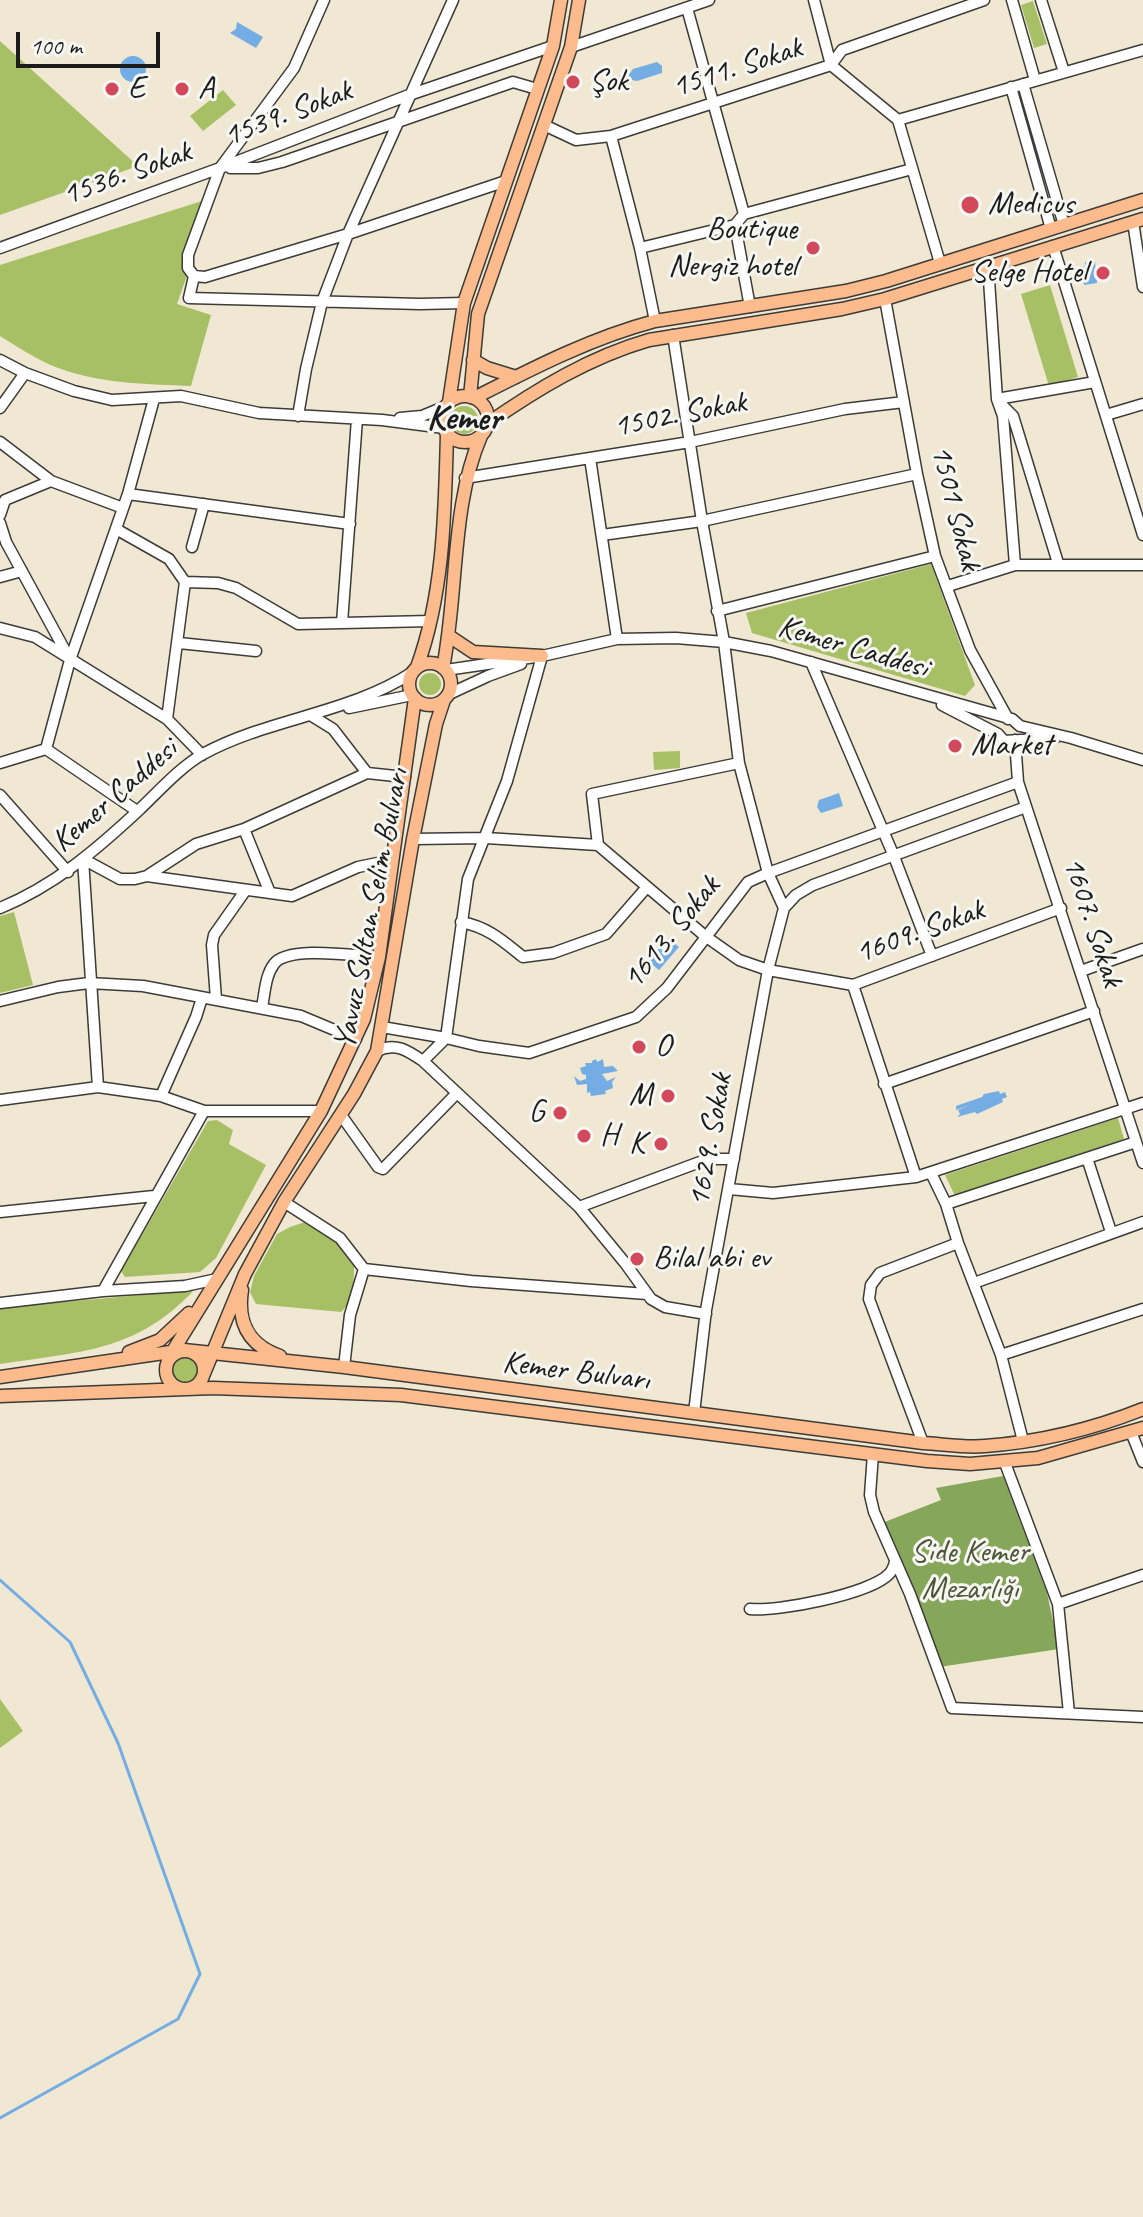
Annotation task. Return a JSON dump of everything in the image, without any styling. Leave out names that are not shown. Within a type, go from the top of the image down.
[{"type":"main road","points":[[472,397],[484,406],[484,430],[465,478],[444,669],[451,683],[446,698],[427,705],[413,696],[409,683],[431,621],[440,547],[445,430],[442,417],[448,404],[464,303],[553,46],[561,0]]},
{"type":"main road","points":[[472,397],[478,314],[571,47],[579,0]]},
{"type":"main road","points":[[448,404],[461,396],[472,397],[592,341],[655,321],[846,291],[1143,200]]},
{"type":"main road","points":[[445,430],[459,441],[474,440],[520,402],[605,355],[649,340],[830,311],[885,299],[1138,221]]},
{"type":"main road","points":[[473,360],[516,377]]},
{"type":"main road","points":[[449,636],[473,652],[542,656]]},
{"type":"main road","points":[[415,670],[429,663],[444,669]]},
{"type":"main road","name":"Yavuz Sultan Selim Bulvarı","points":[[175,1354],[203,1300],[321,1111],[356,1039],[371,995],[379,957],[405,777],[413,696]]},
{"type":"main road","name":"Yavuz Sultan Selim Bulvarı","points":[[203,1376],[245,1274],[284,1202],[341,1115],[377,1051],[413,839],[436,724],[446,698]]},
{"type":"main road","points":[[245,1274],[239,1313],[246,1331],[266,1351],[298,1363]]},
{"type":"main road","points":[[106,1361],[160,1340],[203,1300]]},
{"type":"main road","name":"Kemer Bulvarı","points":[[0,1377],[106,1361],[212,1353],[344,1367],[923,1443],[983,1447],[1091,1427],[1143,1409]]},
{"type":"main road","points":[[175,1354],[201,1358],[203,1376],[196,1386],[178,1388],[167,1379],[165,1366],[175,1354]]},
{"type":"main road","name":"Kemer Bulvarı","points":[[0,1396],[184,1389],[401,1395],[970,1464],[1038,1458],[1137,1430]]},
{"type":"street","name":"1536. Sokak","points":[[0,248],[220,168],[294,68],[324,0]]},
{"type":"street","points":[[298,416],[322,302],[348,234],[453,0]]},
{"type":"street","points":[[571,47],[709,0]]},
{"type":"street","points":[[814,0],[831,65],[898,120],[940,263]]},
{"type":"street","name":"1511. Sokak","points":[[544,125],[576,140],[611,136],[831,65],[842,50],[984,0]]},
{"type":"street","points":[[1041,0],[1064,72]]},
{"type":"street","points":[[1014,1],[1035,80]]},
{"type":"street","points":[[687,8],[744,214]]},
{"type":"street","name":"1539. Sokak","points":[[220,168],[409,95],[553,46]]},
{"type":"street","points":[[898,120],[1143,50]]},
{"type":"street","name":"1539. Sokak","points":[[220,168],[258,168],[282,162],[513,82],[537,89]]},
{"type":"street","points":[[1023,84],[1057,227]]},
{"type":"street","points":[[1011,87],[1057,227]]},
{"type":"street","points":[[611,136],[655,321]]},
{"type":"street","points":[[220,168],[188,255],[188,268],[194,276],[227,272],[506,181]]},
{"type":"street","points":[[640,248],[735,225],[744,214],[912,169]]},
{"type":"street","points":[[1138,221],[1143,287]]},
{"type":"street","points":[[735,225],[750,307]]},
{"type":"street","points":[[1053,246],[1143,535]]},
{"type":"street","points":[[988,265],[997,399],[1003,416],[1015,565]]},
{"type":"street","points":[[194,276],[189,298],[464,303]]},
{"type":"street","name":"1501 Sokak","points":[[885,299],[935,556],[970,650],[1008,719]]},
{"type":"street","points":[[673,335],[724,642],[739,763],[768,873],[784,908],[796,895],[813,885],[1026,807]]},
{"type":"street","points":[[0,360],[74,391],[112,400],[181,396],[259,413],[382,420],[445,430]]},
{"type":"street","points":[[0,408],[25,373]]},
{"type":"street","points":[[997,399],[1095,382]]},
{"type":"street","points":[[46,749],[70,660],[128,494],[154,399]]},
{"type":"street","points":[[997,399],[1013,416],[1058,563]]},
{"type":"street","name":"1502. Sokak","points":[[465,478],[690,442],[845,409],[904,402]]},
{"type":"street","points":[[382,420],[422,416],[448,404]]},
{"type":"street","points":[[1106,415],[1143,404]]},
{"type":"street","points":[[342,623],[357,419]]},
{"type":"street","points":[[0,442],[51,481],[123,508]]},
{"type":"street","points":[[590,458],[617,639]]},
{"type":"street","points":[[602,535],[702,521],[917,474]]},
{"type":"street","points":[[0,515],[5,500],[51,481]]},
{"type":"street","points":[[128,494],[350,524]]},
{"type":"street","points":[[192,547],[204,504]]},
{"type":"street","points":[[0,523],[6,542],[70,660]]},
{"type":"street","points":[[116,529],[169,559],[185,582],[167,719]]},
{"type":"street","points":[[717,611],[935,556]]},
{"type":"street","points":[[948,586],[1015,565],[1143,565]]},
{"type":"street","points":[[0,577],[22,571]]},
{"type":"street","points":[[185,582],[218,583],[236,588],[298,624],[431,621]]},
{"type":"street","points":[[0,628],[35,637],[167,719],[202,755]]},
{"type":"street","name":"Kemer Caddesi","points":[[444,669],[542,656],[617,639],[676,638],[724,642],[811,662],[1143,760]]},
{"type":"street","points":[[179,643],[256,651]]},
{"type":"street","points":[[423,1061],[446,1038],[468,879],[507,781],[542,656]]},
{"type":"street","name":"Kemer Caddesi","points":[[446,698],[488,676],[542,656]]},
{"type":"street","points":[[811,662],[893,854],[932,956]]},
{"type":"street","name":"Kemer Caddesi","points":[[0,908],[68,872],[168,781],[202,755],[371,695],[415,670]]},
{"type":"street","points":[[919,693],[1006,738],[1071,738]]},
{"type":"street","name":"Kemer Caddesi","points":[[312,716],[413,696]]},
{"type":"street","points":[[312,716],[333,729],[367,773]]},
{"type":"street","points":[[1006,738],[999,723],[1008,719]]},
{"type":"street","points":[[1006,738],[1020,736],[1020,726]]},
{"type":"street","name":"1607. Sokak","points":[[1006,738],[1143,1163]]},
{"type":"street","points":[[0,763],[46,749]]},
{"type":"street","points":[[46,749],[137,811]]},
{"type":"street","points":[[413,839],[486,838],[598,845],[592,794],[739,763]]},
{"type":"street","points":[[83,859],[120,879],[147,876],[196,844],[244,829],[367,773],[405,777]]},
{"type":"street","name":"1613. Sokak","points":[[382,1027],[529,1053],[622,1023],[636,1017],[667,988],[748,882],[1018,782]]},
{"type":"street","points":[[0,795],[68,872]]},
{"type":"street","points":[[244,829],[270,893]]},
{"type":"street","name":"1609. Sokak","points":[[598,845],[705,936],[739,960],[768,970],[853,985],[1061,908]]},
{"type":"street","points":[[83,859],[98,1087]]},
{"type":"street","points":[[147,876],[292,896],[358,867],[392,860]]},
{"type":"street","name":"1613. Sokak","points":[[461,922],[499,936],[523,957],[553,953],[606,934],[647,887]]},
{"type":"street","points":[[216,999],[214,935],[245,891]]},
{"type":"street","name":"1629. Sokak","points":[[694,1413],[706,1314],[768,970],[784,908]]},
{"type":"street","points":[[1081,971],[1143,949]]},
{"type":"street","points":[[262,1007],[267,977],[275,961],[294,953],[379,957]]},
{"type":"street","points":[[0,1001],[89,983],[171,990],[301,1016],[356,1039]]},
{"type":"street","points":[[853,985],[916,1177]]},
{"type":"street","points":[[161,1096],[202,998]]},
{"type":"street","points":[[884,1084],[1094,1011]]},
{"type":"street","points":[[377,1051],[393,1046],[411,1052],[423,1061],[579,1207],[647,1294],[665,1307],[706,1314]]},
{"type":"street","points":[[0,1100],[98,1087],[161,1096],[204,1111],[321,1111]]},
{"type":"street","points":[[341,1115],[378,1167],[383,1169],[457,1093]]},
{"type":"street","points":[[729,1189],[773,1193],[916,1177],[1143,1103]]},
{"type":"street","points":[[103,1291],[204,1111]]},
{"type":"street","points":[[946,1204],[1136,1142]]},
{"type":"street","points":[[1087,1158],[1111,1232]]},
{"type":"street","points":[[579,1207],[708,1159],[734,1159]]},
{"type":"street","points":[[931,1173],[946,1204],[1001,1355],[1023,1441]]},
{"type":"street","points":[[0,1212],[154,1196]]},
{"type":"street","points":[[284,1202],[340,1238],[364,1269],[471,1281],[647,1294]]},
{"type":"street","points":[[974,1283],[1143,1222]]},
{"type":"street","points":[[923,1443],[869,1299],[871,1285],[880,1273],[896,1265],[958,1243]]},
{"type":"street","points":[[344,1367],[350,1315],[364,1269]]},
{"type":"street","points":[[0,1303],[103,1291],[185,1286],[217,1279]]},
{"type":"street","points":[[1001,1355],[1143,1309]]},
{"type":"street","points":[[1137,1430],[1143,1462]]},
{"type":"street","points":[[873,1454],[870,1495],[874,1512],[952,1708],[1143,1717]]},
{"type":"street","points":[[1005,1463],[1058,1604],[1069,1713]]},
{"type":"street","points":[[750,1609],[772,1610],[856,1591],[890,1574],[895,1562]]},
{"type":"street","points":[[1058,1604],[1143,1575]]},
{"type":"green space","points":[[1033,1],[1047,44],[1034,48],[1021,5]]},
{"type":"green space","points":[[0,41],[138,166],[0,215]]},
{"type":"green space","points":[[223,90],[236,105],[203,131],[190,116]]},
{"type":"green space","points":[[202,201],[205,224],[177,304],[211,315],[191,386],[97,379],[49,364],[0,336],[0,265]]},
{"type":"green space","points":[[1050,285],[1078,377],[1049,386],[1021,294]]},
{"type":"green space","points":[[464,406],[474,410],[478,420],[474,430],[464,434],[454,430],[450,420],[454,410]]},
{"type":"green space","points":[[931,564],[975,685],[965,696],[752,633],[746,613]]},
{"type":"green space","points":[[430,673],[438,676],[441,684],[438,692],[430,695],[422,692],[419,684],[422,676]]},
{"type":"green space","points":[[680,751],[680,768],[654,770],[653,752]]},
{"type":"green space","points":[[14,912],[33,985],[0,993],[0,916]]},
{"type":"green space","points":[[1118,1118],[1124,1139],[955,1196],[945,1175]]},
{"type":"green space","points":[[217,1120],[233,1130],[229,1144],[266,1165],[216,1258],[200,1272],[125,1277],[121,1271],[208,1121]]},
{"type":"green space","points":[[305,1222],[333,1237],[354,1261],[351,1295],[341,1312],[256,1304],[250,1292],[254,1276],[277,1234]]},
{"type":"green space","points":[[194,1290],[151,1326],[105,1346],[0,1364],[0,1308]]},
{"type":"green space","points":[[185,1357],[194,1361],[198,1370],[194,1379],[185,1383],[176,1379],[172,1370],[176,1361]]},
{"type":"green space","name":"Side Kemer Mezarlığı","points":[[1003,1476],[1047,1593],[1059,1649],[939,1667],[882,1523],[941,1500],[936,1488]]},
{"type":"green space","points":[[0,1699],[23,1731],[0,1748]]},
{"type":"water","points":[[237,22],[263,37],[256,48],[230,33],[236,29]]},
{"type":"water","points":[[133,56],[143,59],[146,69],[143,79],[133,82],[123,79],[120,69],[123,59]]},
{"type":"water","points":[[657,62],[662,66],[662,73],[621,84],[619,76],[626,71],[630,73],[633,69]]},
{"type":"water","points":[[1095,261],[1097,283],[1084,285],[1082,267],[1085,262]]},
{"type":"water","points":[[839,793],[843,806],[821,813],[817,807],[819,800]]},
{"type":"water","points":[[668,938],[679,947],[659,970],[648,961]]},
{"type":"water","points":[[596,1059],[597,1062],[603,1059],[604,1067],[613,1066],[618,1071],[602,1074],[607,1081],[616,1077],[612,1082],[613,1088],[605,1091],[606,1094],[591,1096],[590,1092],[587,1093],[587,1084],[577,1085],[574,1076],[580,1081],[586,1079],[580,1068]]},
{"type":"water","points":[[999,1091],[1000,1094],[1005,1092],[1007,1097],[1002,1099],[1003,1102],[977,1114],[957,1117],[960,1114],[958,1110],[970,1105],[956,1110],[956,1106]]},
{"type":"waterway","points":[[0,1580],[70,1642],[118,1743],[200,1974],[178,2019],[0,2118]]},
{"type":"place","name":"Şok","points":[[573,82]]},
{"type":"place","name":"E","points":[[112,89]]},
{"type":"place","name":"A","points":[[182,89]]},
{"type":"place","name":"Medicus","points":[[970,205]]},
{"type":"place","name":"Boutique Nergiz hotel","points":[[813,248]]},
{"type":"place","name":"Selge Hotel","points":[[1103,273]]},
{"type":"place","name":"Market","points":[[955,746]]},
{"type":"place","name":"O","points":[[639,1047]]},
{"type":"place","name":"M","points":[[668,1096]]},
{"type":"place","name":"G","points":[[560,1113]]},
{"type":"place","name":"H","points":[[584,1136]]},
{"type":"place","name":"K","points":[[661,1144]]},
{"type":"place","name":"Bilal abi ev","points":[[637,1259]]},
{"type":"district","name":"Kemer","points":[[464,420]]}]
